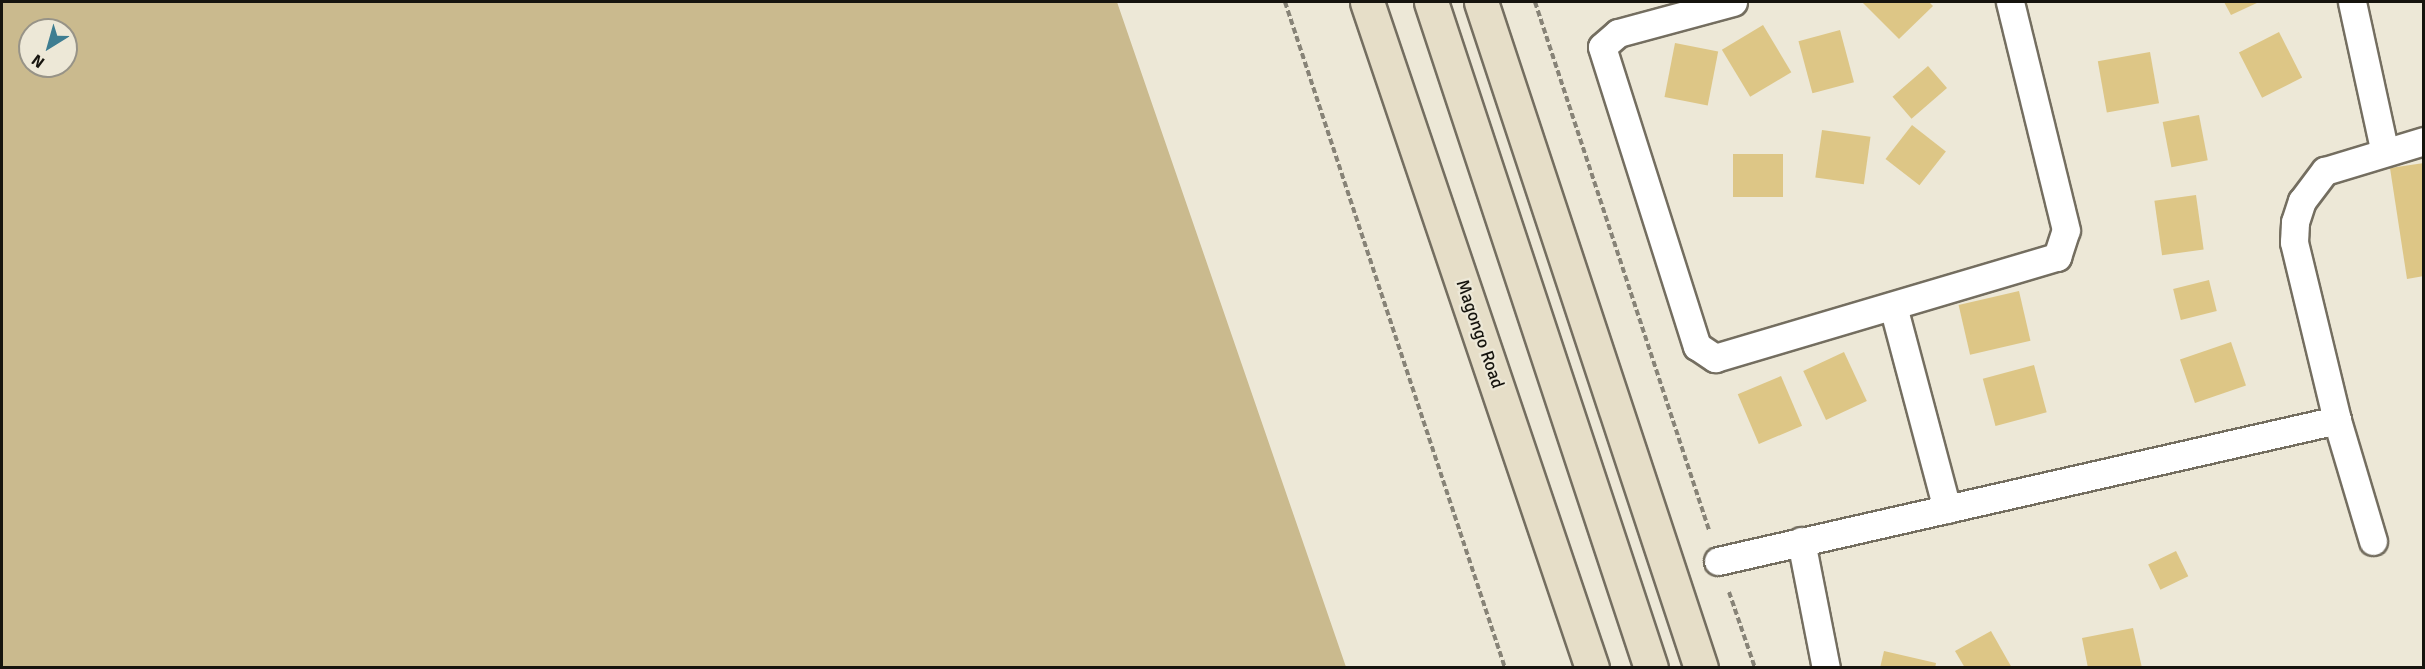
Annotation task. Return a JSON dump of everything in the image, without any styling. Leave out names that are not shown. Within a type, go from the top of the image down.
[{"type":"main road","name":"Magongo Road","points":[[1367,2],[1592,668]]},
{"type":"main road","points":[[1431,2],[1651,668]]},
{"type":"main road","points":[[1481,2],[1701,668]]},
{"type":"street","points":[[1733,2],[1606,37],[1602,47],[1697,346],[1704,355],[1727,356],[1893,306],[2049,263],[2066,242],[2010,2]]},
{"type":"street","points":[[2352,2],[2384,149]]},
{"type":"street","points":[[2373,541],[2337,420],[2294,242],[2295,222],[2302,201],[2325,171],[2384,149],[2424,141]]},
{"type":"street","points":[[1893,306],[1947,509]]},
{"type":"street","points":[[1719,561],[2337,420]]},
{"type":"street","points":[[1801,541],[1826,668]]},
{"type":"path","points":[[1285,2],[1505,668]]},
{"type":"path","points":[[1534,2],[1755,668]]},
{"type":"shaded area","points":[[2,2],[1117,2],[1346,667],[2,667]]},
{"type":"building","points":[[1862,2],[1929,2],[1933,6],[1899,39]]},
{"type":"building","points":[[2224,2],[2259,2],[2231,15]]},
{"type":"building","points":[[1763,25],[1791,72],[1750,97],[1722,50]]},
{"type":"building","points":[[1840,30],[1854,82],[1812,93],[1798,41]]},
{"type":"building","points":[[2279,32],[2302,77],[2262,98],[2239,52]]},
{"type":"building","points":[[1675,43],[1718,51],[1708,105],[1665,97]]},
{"type":"building","points":[[2150,52],[2159,103],[2107,112],[2098,61]]},
{"type":"building","points":[[1928,66],[1947,88],[1912,119],[1893,97]]},
{"type":"building","points":[[2199,115],[2208,160],[2171,167],[2163,122]]},
{"type":"building","points":[[1912,125],[1946,151],[1919,185],[1886,159]]},
{"type":"building","points":[[1822,130],[1871,137],[1864,184],[1815,178]]},
{"type":"building","points":[[1733,154],[1783,154],[1783,197],[1733,197]]},
{"type":"building","points":[[2424,163],[2424,276],[2407,279],[2390,168]]},
{"type":"building","points":[[2196,195],[2204,249],[2162,255],[2154,201]]},
{"type":"building","points":[[2209,280],[2217,311],[2181,320],[2173,289]]},
{"type":"building","points":[[2019,291],[2030,341],[1970,355],[1959,305]]},
{"type":"building","points":[[2231,342],[2246,385],[2195,403],[2180,360]]},
{"type":"building","points":[[1844,352],[1867,401],[1826,420],[1803,371]]},
{"type":"building","points":[[2034,365],[2047,412],[1995,426],[1983,379]]},
{"type":"building","points":[[1781,376],[1802,426],[1759,444],[1738,394]]},
{"type":"building","points":[[2176,551],[2188,576],[2160,590],[2148,565]]},
{"type":"building","points":[[2133,628],[2142,668],[2088,668],[2082,638]]},
{"type":"building","points":[[1991,631],[2012,668],[1965,668],[1955,651]]},
{"type":"building","points":[[1884,651],[1936,663],[1935,668],[1880,668]]}]
